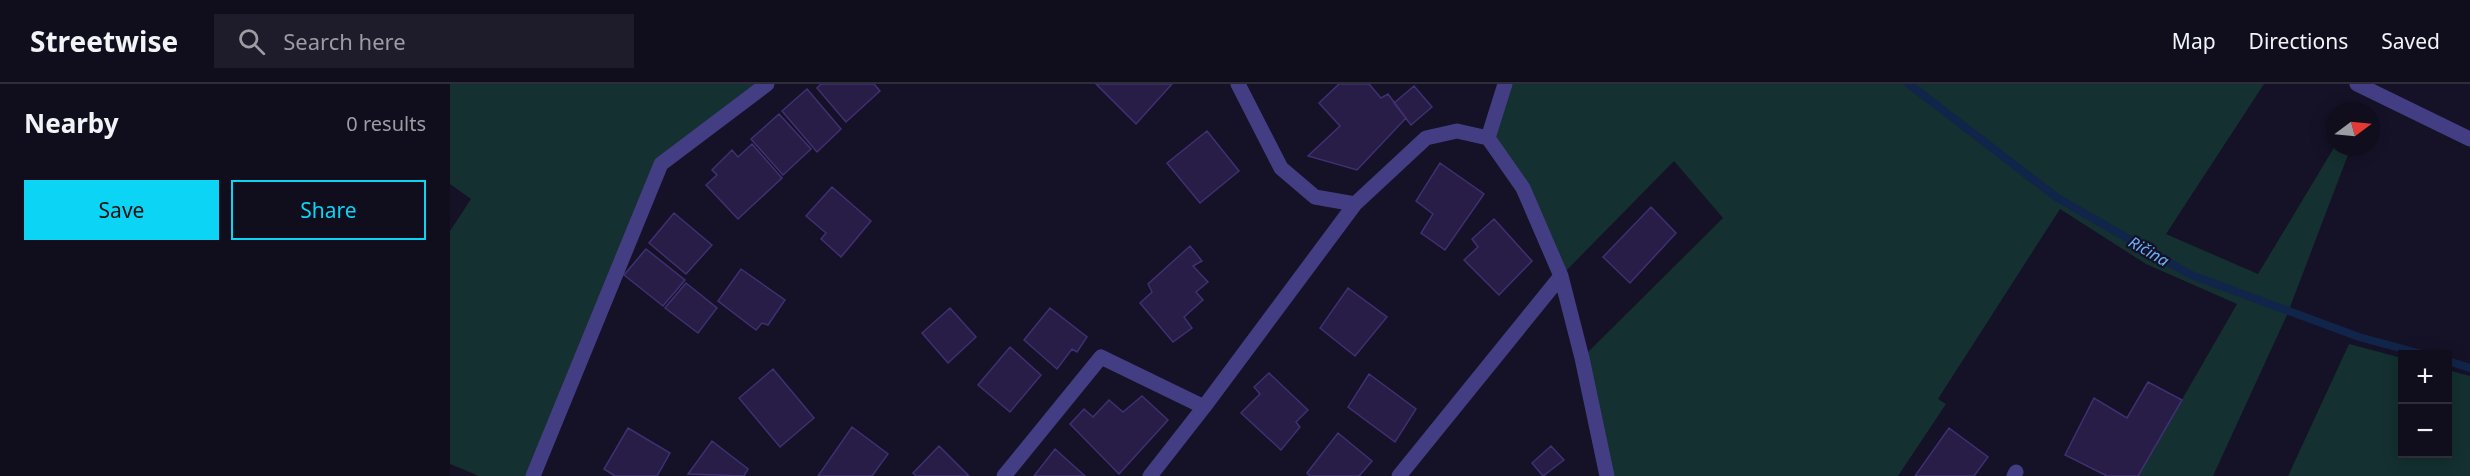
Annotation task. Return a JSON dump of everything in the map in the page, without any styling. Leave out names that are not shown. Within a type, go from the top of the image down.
[{"type":"street","points":[[533,476],[661,164],[766,84]]},
{"type":"street","points":[[1238,84],[1281,168],[1315,197],[1355,204]]},
{"type":"street","points":[[1488,138],[1505,84]]},
{"type":"street","points":[[2357,84],[2470,139]]},
{"type":"street","points":[[1150,476],[1355,204],[1426,138],[1457,131],[1488,138],[1523,189],[1561,276],[1582,358],[1607,476]]},
{"type":"street","points":[[1399,476],[1561,276]]},
{"type":"street","points":[[1004,476],[1101,357],[1204,407]]},
{"type":"green space","points":[[450,84],[767,84],[661,164],[533,476],[479,476],[450,464],[450,231],[471,199],[450,184]]},
{"type":"green space","points":[[1505,84],[2264,84],[2166,234],[2258,274],[2329,156],[2348,156],[2287,315],[2213,476],[2138,476],[2237,304],[2146,264],[2060,209],[1938,399],[1946,404],[1898,476],[1607,476],[1582,358],[1723,218],[1674,161],[1561,276],[1488,138]]},
{"type":"green space","points":[[2349,344],[2398,357],[2398,458],[2452,458],[2452,371],[2470,376],[2470,476],[2288,476]]},
{"type":"building","points":[[821,84],[874,84],[880,91],[846,122],[817,88]]},
{"type":"building","points":[[1096,84],[1172,84],[1136,124]]},
{"type":"building","points":[[1339,84],[1369,84],[1381,98],[1388,94],[1406,118],[1357,170],[1308,156],[1340,126],[1319,103]]},
{"type":"building","points":[[1414,86],[1432,107],[1411,125],[1394,103]]},
{"type":"building","points":[[807,89],[841,129],[817,152],[782,111]]},
{"type":"building","points":[[779,114],[811,149],[783,175],[751,139]]},
{"type":"building","points":[[1207,131],[1239,171],[1200,203],[1167,163]]},
{"type":"building","points":[[752,144],[782,178],[738,219],[706,185],[717,175],[712,170],[732,150],[738,157]]},
{"type":"building","points":[[1440,163],[1484,194],[1445,250],[1421,233],[1433,214],[1416,201]]},
{"type":"building","points":[[832,187],[871,221],[841,257],[821,239],[826,233],[806,216]]},
{"type":"building","points":[[1651,207],[1676,233],[1630,283],[1603,257]]},
{"type":"building","points":[[674,213],[712,245],[686,274],[649,243]]},
{"type":"building","points":[[1494,219],[1532,261],[1499,295],[1464,260],[1478,247],[1472,239]]},
{"type":"building","points":[[1190,246],[1202,261],[1193,266],[1208,282],[1196,292],[1203,300],[1184,317],[1192,328],[1173,342],[1140,303],[1152,292],[1148,284]]},
{"type":"building","points":[[646,249],[685,280],[663,306],[624,275]]},
{"type":"building","points":[[741,269],[785,300],[768,325],[762,323],[756,330],[718,301]]},
{"type":"building","points":[[686,283],[717,308],[698,333],[665,308]]},
{"type":"building","points":[[1348,288],[1387,317],[1355,356],[1320,328]]},
{"type":"building","points":[[950,308],[976,337],[948,363],[922,333]]},
{"type":"building","points":[[1050,308],[1087,337],[1077,352],[1072,349],[1057,369],[1024,340]]},
{"type":"building","points":[[1010,347],[1041,375],[1010,412],[978,385]]},
{"type":"building","points":[[773,369],[814,418],[780,447],[739,398]]},
{"type":"building","points":[[1269,373],[1308,410],[1296,422],[1300,427],[1281,450],[1241,413],[1260,394],[1254,387]]},
{"type":"building","points":[[1369,374],[1416,409],[1395,442],[1348,407]]},
{"type":"building","points":[[2148,382],[2182,400],[2138,476],[2107,476],[2065,455],[2094,398],[2127,418]]},
{"type":"building","points":[[1142,396],[1168,420],[1119,474],[1070,424],[1084,409],[1093,417],[1109,400],[1123,412]]},
{"type":"building","points":[[852,427],[888,454],[872,476],[818,476]]},
{"type":"building","points":[[628,428],[670,453],[657,476],[615,476],[604,469]]},
{"type":"building","points":[[1949,428],[1988,457],[1974,476],[1915,476]]},
{"type":"building","points":[[1338,433],[1372,461],[1359,476],[1310,476],[1307,473]]},
{"type":"building","points":[[712,441],[748,469],[744,476],[688,474]]},
{"type":"building","points":[[939,446],[969,476],[916,476],[913,473]]},
{"type":"building","points":[[1551,446],[1564,460],[1543,476],[1532,463]]},
{"type":"building","points":[[1055,449],[1085,476],[1034,476]]},
{"type":"waterway","name":"Ričina","points":[[1909,84],[2056,197],[2191,275],[2359,337],[2407,350]]},
{"type":"waterway","name":"Ričina","points":[[2452,362],[2470,368]]}]
